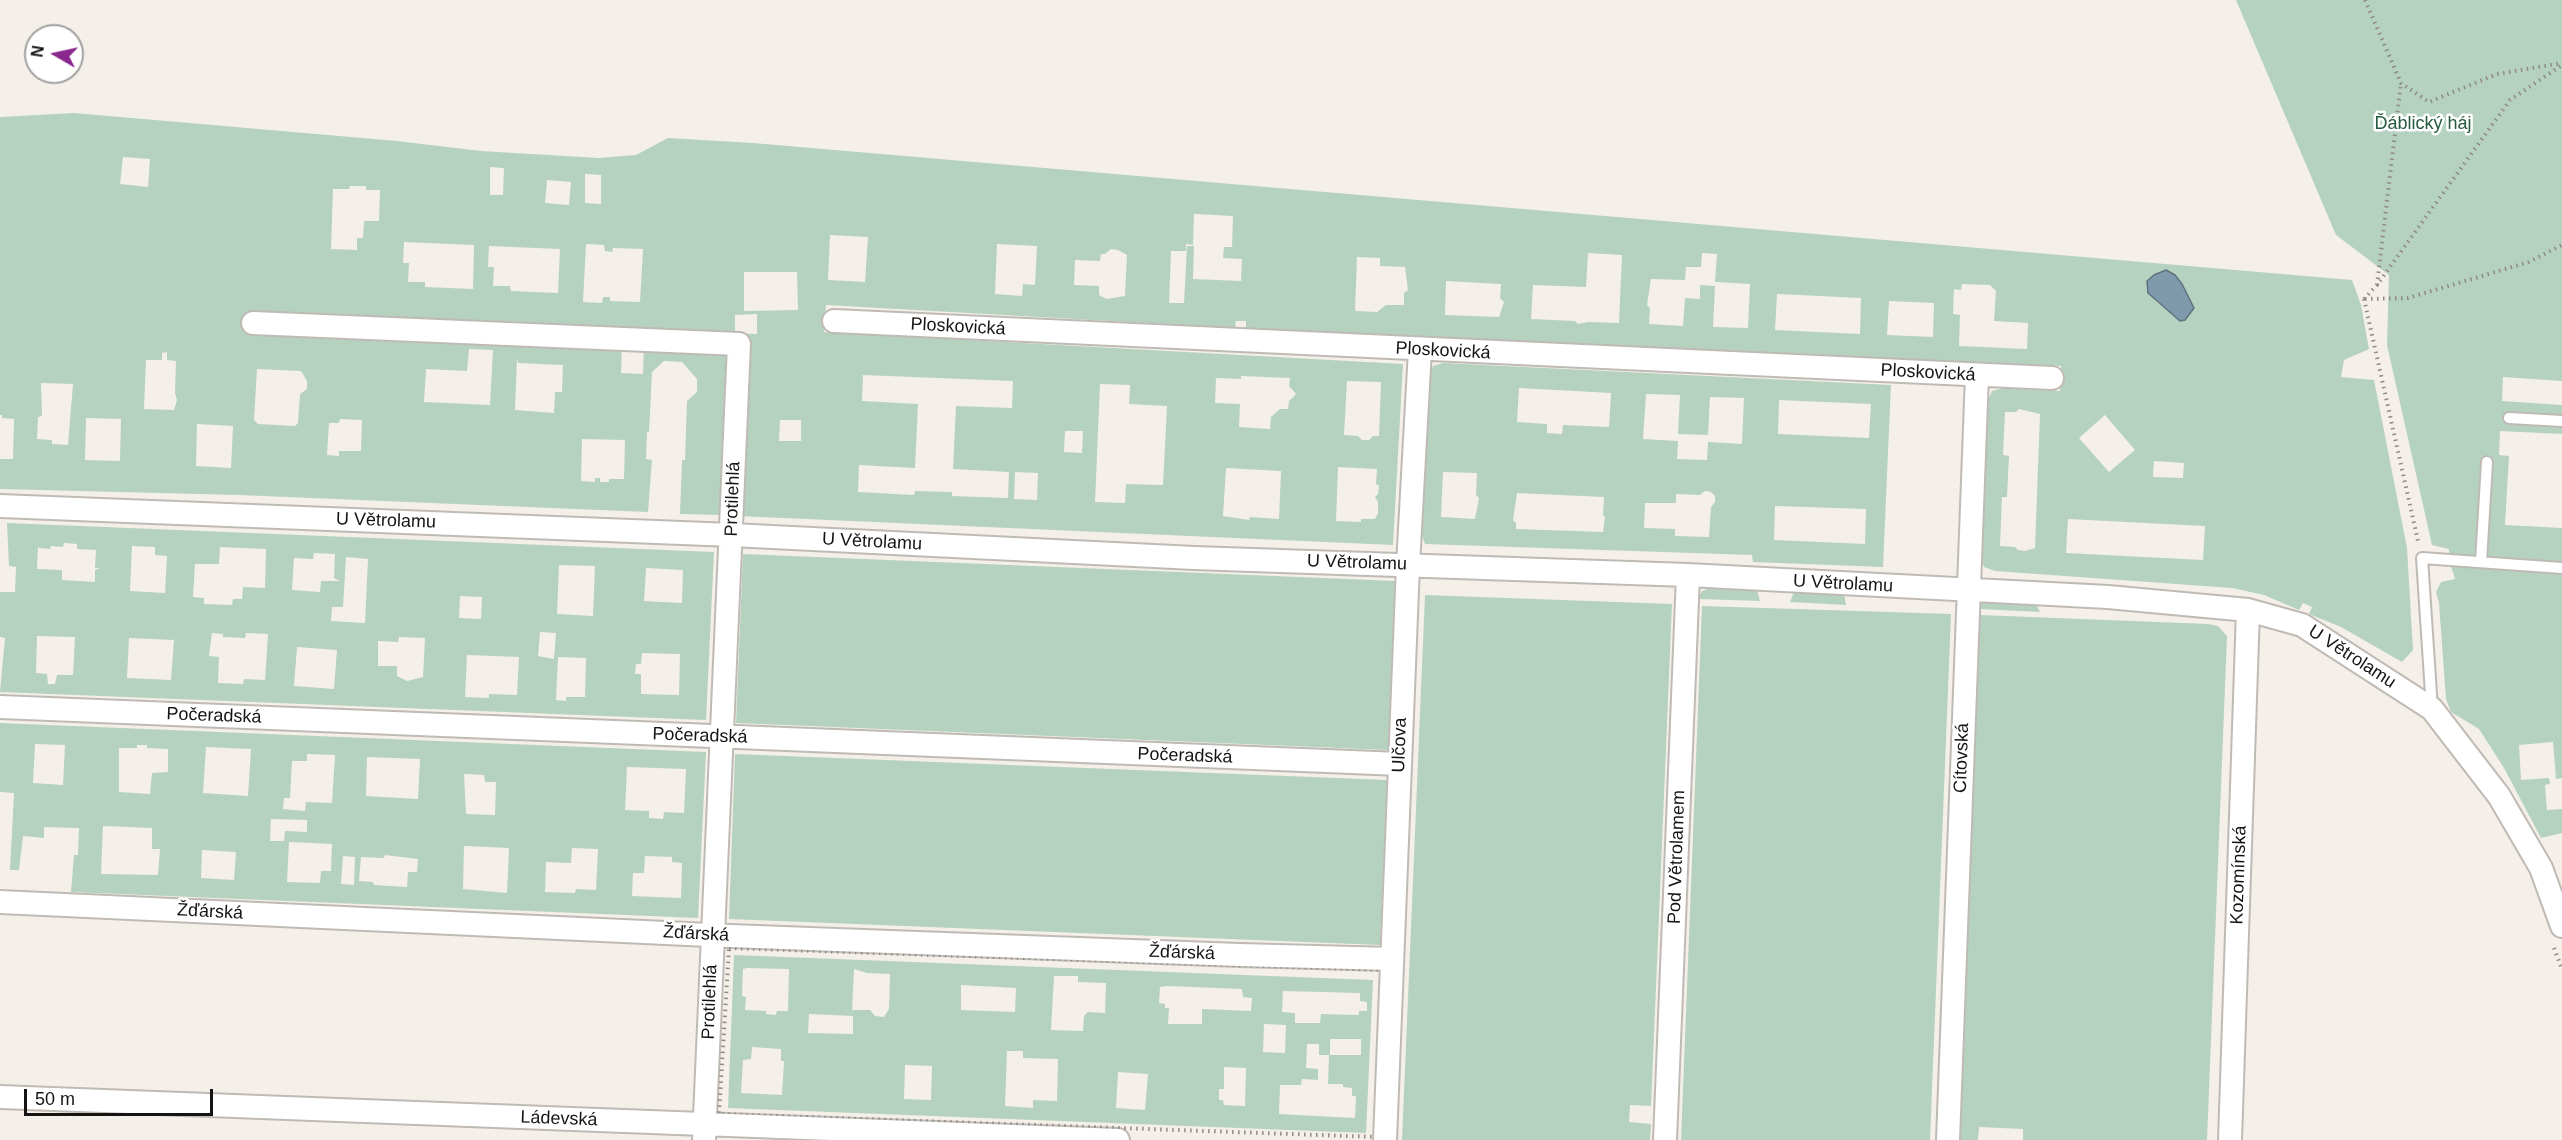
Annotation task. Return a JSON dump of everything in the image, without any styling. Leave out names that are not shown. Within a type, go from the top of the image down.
[{"type":"street","name":"Ploskovická","points":[[834,321],[2052,378]]},
{"type":"street","name":"Protilehlá","points":[[253,322],[739,344],[704,1132]]},
{"type":"street","name":"Ulčova","points":[[1381,1139],[1392,959],[1408,565],[1420,350]]},
{"type":"street","name":"Cítovská","points":[[1948,1140],[1977,375]]},
{"type":"street","name":"U Větrolamu","points":[[0,506],[732,535],[1194,558],[1688,575],[2108,597],[2248,610],[2302,625],[2432,709],[2499,796],[2541,868],[2557,933]]},
{"type":"street","name":"Pod Větrolamem","points":[[1665,1140],[1688,575]]},
{"type":"street","name":"Kozomínská","points":[[2230,1140],[2248,610]]},
{"type":"street","name":"Počeradská","points":[[0,707],[1400,764]]},
{"type":"street","name":"Žďárská","points":[[0,902],[712,935],[1392,959]]},
{"type":"street","name":"Ládevská","points":[[0,1096],[704,1132],[1118,1140]]},
{"type":"lane","points":[[2509,418],[2562,421]]},
{"type":"lane","points":[[2481,562],[2487,462]]},
{"type":"lane","points":[[2432,709],[2422,558],[2562,568]]},
{"type":"path","points":[[2365,0],[2401,83],[2377,285]]},
{"type":"path","points":[[2401,83],[2429,102],[2497,74],[2562,64]]},
{"type":"path","points":[[2364,299],[2377,285],[2510,100],[2562,64]]},
{"type":"path","points":[[2364,299],[2408,298],[2529,262],[2562,245]]},
{"type":"path","points":[[2364,299],[2422,558]]},
{"type":"path","points":[[2557,933],[2562,969]]},
{"type":"path","points":[[729,948],[1384,970],[1381,1139],[719,1114],[729,948]]},
{"type":"green space","name":"Ďáblický háj","points":[[2236,0],[2562,0],[2562,381],[2503,377],[2502,401],[2562,405],[2562,434],[2500,431],[2499,455],[2509,456],[2505,525],[2562,528],[2562,778],[2556,779],[2553,742],[2519,745],[2521,780],[2549,778],[2550,784],[2545,785],[2547,810],[2562,809],[2562,833],[2541,838],[2504,768],[2479,729],[2451,712],[2446,699],[2439,603],[2436,592],[2441,582],[2455,579],[2449,560],[2449,549],[2432,545],[2387,345],[2389,275],[2336,235]]},
{"type":"green space","points":[[74,113],[397,141],[481,151],[599,158],[636,155],[668,138],[753,143],[2352,280],[2361,305],[2369,349],[2344,360],[2341,377],[2374,380],[2407,548],[2413,650],[2402,662],[2341,627],[2309,614],[2312,607],[2303,603],[2299,610],[2264,595],[2232,588],[1995,571],[1984,567],[1980,554],[1987,403],[1992,391],[2003,388],[2060,391],[2061,366],[1246,329],[1246,321],[1236,321],[1235,328],[826,305],[824,332],[1403,364],[1393,545],[738,516],[747,339],[622,345],[621,373],[643,374],[644,346],[726,352],[730,361],[722,515],[680,514],[687,401],[697,392],[697,379],[682,362],[664,361],[652,372],[646,459],[652,460],[648,512],[239,495],[0,489],[0,459],[13,459],[14,419],[2,418],[0,415],[0,117]],"holes":[[[123,157],[150,159],[148,187],[120,184]],[[490,167],[504,168],[503,195],[490,195]],[[585,174],[601,175],[601,204],[585,203]],[[547,180],[571,182],[569,205],[545,203]],[[366,186],[366,190],[380,190],[379,221],[364,221],[363,238],[357,238],[357,250],[331,249],[333,189]],[[1194,214],[1233,216],[1232,247],[1224,247],[1223,258],[1242,259],[1241,281],[1193,279],[1194,246],[1187,246],[1184,303],[1169,303],[1171,251],[1186,251],[1186,244],[1193,245]],[[830,235],[868,237],[865,282],[828,280]],[[404,242],[474,245],[473,289],[425,287],[425,282],[408,282],[409,263],[403,263]],[[586,244],[604,245],[605,251],[612,252],[613,248],[643,249],[640,302],[610,301],[610,297],[603,297],[602,303],[583,302]],[[997,244],[1037,246],[1035,285],[1023,284],[1022,296],[995,294]],[[489,246],[560,249],[558,293],[511,291],[510,286],[493,286],[494,267],[488,267]],[[1111,249],[1127,255],[1125,296],[1106,299],[1099,295],[1099,286],[1074,285],[1075,260],[1100,261],[1101,254]],[[1588,253],[1622,255],[1619,323],[1578,324],[1575,321],[1531,319],[1533,285],[1586,287]],[[1702,253],[1717,254],[1715,282],[1750,284],[1748,328],[1713,327],[1715,286],[1700,285],[1700,299],[1685,298],[1683,326],[1649,324],[1650,308],[1647,305],[1651,279],[1685,280],[1686,267],[1701,267]],[[1357,257],[1380,258],[1380,266],[1405,267],[1408,290],[1404,293],[1404,305],[1386,305],[1377,312],[1355,311]],[[744,272],[797,272],[798,310],[744,311]],[[1446,281],[1501,284],[1500,298],[1504,302],[1499,317],[1445,315]],[[1962,284],[1990,285],[1996,291],[1994,321],[2028,323],[2027,349],[1959,346],[1960,315],[1953,314],[1954,289],[1961,290]],[[2182,284],[2191,301],[2185,320],[2180,321],[2167,308],[2156,302]],[[1777,294],[1861,298],[1860,334],[1775,330]],[[1889,301],[1934,303],[1933,337],[1887,335]],[[757,314],[757,334],[735,333],[735,315]],[[469,349],[493,350],[490,405],[424,402],[426,369],[467,371]],[[167,352],[167,360],[176,361],[175,393],[177,400],[174,410],[144,409],[146,360],[162,360],[162,353]],[[517,358],[518,363],[563,365],[562,392],[555,392],[554,413],[515,410]],[[257,369],[301,371],[307,381],[307,389],[300,394],[298,423],[295,426],[258,424],[254,420]],[[863,375],[1013,381],[1012,408],[956,406],[953,469],[1009,472],[1008,498],[952,496],[952,492],[915,491],[914,495],[858,492],[859,465],[915,468],[918,404],[862,401]],[[1241,376],[1290,378],[1289,386],[1296,394],[1289,401],[1288,409],[1280,409],[1271,417],[1270,429],[1239,427],[1240,404],[1215,403],[1216,378],[1241,379]],[[1347,381],[1381,382],[1379,436],[1373,436],[1369,440],[1344,435]],[[41,383],[73,384],[68,445],[52,444],[52,440],[37,439],[38,417],[42,416]],[[1100,384],[1130,385],[1129,404],[1167,406],[1163,485],[1126,484],[1125,503],[1095,502]],[[2019,409],[2040,414],[2035,548],[2025,551],[2015,547],[2000,546],[2002,497],[2007,497],[2009,456],[2003,455],[2005,412],[2016,412]],[[2105,415],[2135,450],[2109,472],[2079,438]],[[86,418],[121,419],[120,461],[85,460]],[[340,419],[362,420],[361,451],[339,451],[339,456],[327,455],[329,423],[339,423]],[[780,420],[801,420],[801,441],[779,441]],[[197,424],[233,426],[231,468],[196,466]],[[1065,431],[1083,431],[1082,453],[1064,452]],[[582,439],[625,440],[624,479],[609,479],[609,482],[600,482],[600,478],[595,478],[595,482],[581,481]],[[2154,461],[2184,463],[2183,478],[2153,477]],[[1338,467],[1377,469],[1376,484],[1379,486],[1375,497],[1378,502],[1378,513],[1375,519],[1361,519],[1361,522],[1336,521]],[[1226,468],[1281,471],[1279,519],[1250,517],[1249,520],[1223,516]],[[1015,472],[1038,473],[1037,500],[1014,499]],[[2068,519],[2205,526],[2203,560],[2066,553]]]},
{"type":"green space","points":[[1443,363],[1891,385],[1883,567],[1753,562],[1752,555],[1425,544],[1421,533],[1428,378],[1433,366]],"holes":[[[1519,388],[1611,393],[1609,427],[1563,425],[1562,434],[1547,433],[1547,424],[1517,422]],[[1646,394],[1680,395],[1678,434],[1708,435],[1710,397],[1744,398],[1742,444],[1708,442],[1707,460],[1677,459],[1678,441],[1643,439]],[[1779,400],[1871,404],[1869,438],[1778,434]],[[1443,472],[1477,473],[1476,495],[1479,498],[1475,519],[1441,517]],[[1705,491],[1715,496],[1715,502],[1711,507],[1709,537],[1675,536],[1675,529],[1644,528],[1645,503],[1676,503],[1676,494],[1700,495]],[[1517,493],[1604,497],[1603,532],[1516,529],[1516,523],[1513,520]],[[1775,506],[1866,509],[1865,544],[1774,540]]]},
{"type":"green space","points":[[7,523],[714,552],[706,720],[0,692],[5,638],[0,637],[0,592],[15,592],[16,567],[9,566]],"holes":[[[64,543],[77,544],[77,549],[96,550],[95,568],[100,568],[95,570],[95,582],[62,580],[62,570],[37,569],[38,546],[50,549],[51,546],[63,547]],[[132,546],[155,547],[155,555],[167,556],[165,593],[130,591]],[[220,547],[266,549],[265,588],[243,587],[242,599],[233,599],[232,605],[204,604],[204,598],[193,597],[195,564],[219,564]],[[314,553],[335,554],[334,578],[340,581],[321,581],[320,592],[292,590],[294,558],[313,559]],[[346,557],[368,559],[365,623],[331,621],[332,607],[343,607]],[[559,565],[595,566],[593,616],[557,614]],[[646,568],[683,570],[682,603],[644,601]],[[460,596],[482,597],[481,619],[459,618]],[[540,632],[556,633],[554,659],[538,656]],[[212,633],[223,634],[223,637],[245,638],[246,633],[268,634],[265,680],[244,679],[243,684],[218,683],[219,657],[209,656]],[[37,636],[75,637],[73,675],[57,675],[55,684],[48,684],[47,674],[36,673]],[[399,637],[425,638],[423,677],[407,681],[397,676],[397,666],[378,666],[378,641],[398,642]],[[129,638],[174,640],[171,680],[127,678]],[[297,647],[337,650],[334,689],[294,686]],[[642,653],[680,654],[679,695],[641,694],[641,674],[635,674],[636,664],[641,664]],[[467,655],[519,657],[517,695],[489,694],[489,698],[465,697]],[[558,657],[586,658],[585,697],[566,697],[566,701],[556,700]]]},
{"type":"green space","points":[[743,554],[1395,581],[1388,750],[736,723]]},
{"type":"green space","points":[[1710,588],[1757,590],[1760,601],[1698,599],[1702,591]]},
{"type":"green space","points":[[1794,592],[1844,594],[1846,605],[1790,602]]},
{"type":"green space","points":[[1425,595],[1672,604],[1651,1106],[1630,1105],[1629,1122],[1651,1124],[1650,1140],[1402,1140]]},
{"type":"green space","points":[[1982,602],[2036,604],[2040,612],[1980,609]]},
{"type":"green space","points":[[1702,606],[1951,614],[1930,1140],[1681,1140]]},
{"type":"green space","points":[[1980,615],[2208,624],[2218,626],[2227,636],[2207,1140],[2023,1140],[2023,1129],[1979,1127],[1978,1140],[1960,1140]]},
{"type":"green space","points":[[0,723],[706,752],[698,918],[71,892],[74,855],[78,855],[79,828],[44,827],[44,838],[23,836],[19,870],[10,870],[14,793],[0,792]],"holes":[[[35,744],[65,745],[63,785],[33,783]],[[137,745],[147,745],[147,748],[168,749],[168,772],[152,773],[150,794],[119,792],[119,748],[137,748]],[[206,747],[251,749],[248,796],[203,793]],[[307,754],[335,755],[332,803],[306,802],[305,811],[283,809],[284,798],[290,798],[292,761],[307,761]],[[367,757],[420,759],[418,799],[366,796]],[[627,767],[686,769],[684,813],[664,812],[663,819],[649,818],[649,811],[625,810]],[[464,774],[484,775],[485,782],[496,782],[495,815],[466,814]],[[271,819],[307,820],[307,832],[285,831],[284,841],[270,841]],[[103,826],[152,828],[152,849],[160,849],[158,875],[101,874]],[[289,842],[332,844],[331,871],[321,871],[320,883],[287,882]],[[464,846],[509,848],[507,893],[463,889]],[[572,848],[598,849],[596,890],[576,889],[575,893],[545,892],[546,862],[571,863]],[[202,850],[236,852],[234,880],[201,878]],[[385,855],[418,859],[417,872],[408,872],[407,887],[374,885],[373,882],[359,881],[361,857],[384,858]],[[343,856],[355,857],[354,885],[341,884]],[[645,856],[672,857],[672,862],[682,863],[681,898],[632,896],[633,873],[644,873]]]},
{"type":"green space","points":[[735,754],[1387,780],[1380,945],[729,919]]},
{"type":"green space","points":[[734,955],[1373,980],[1366,1133],[728,1108]],"holes":[[[743,969],[789,969],[788,1011],[777,1011],[776,1015],[766,1014],[766,1011],[745,1010],[746,997],[742,996]],[[854,969],[867,973],[890,974],[889,1009],[884,1017],[875,1016],[870,1010],[853,1010],[852,1012]],[[1054,976],[1078,976],[1078,982],[1106,983],[1105,1013],[1088,1012],[1084,1016],[1083,1031],[1051,1030]],[[961,985],[1016,988],[1015,1012],[961,1010]],[[1167,986],[1242,989],[1243,997],[1252,998],[1251,1011],[1202,1009],[1202,1024],[1168,1024],[1169,1008],[1165,1008],[1165,1004],[1159,1003],[1160,987]],[[1283,991],[1360,993],[1360,1001],[1367,1002],[1367,1011],[1359,1011],[1359,1015],[1321,1014],[1320,1023],[1295,1023],[1295,1013],[1282,1012]],[[809,1014],[853,1016],[853,1034],[808,1033]],[[1264,1024],[1286,1025],[1285,1053],[1263,1052]],[[1330,1039],[1361,1039],[1361,1055],[1330,1055]],[[1307,1044],[1319,1044],[1319,1055],[1329,1055],[1328,1084],[1343,1084],[1343,1087],[1352,1088],[1352,1096],[1356,1096],[1355,1118],[1279,1114],[1280,1085],[1301,1085],[1302,1079],[1318,1080],[1318,1069],[1306,1068]],[[752,1047],[781,1049],[781,1061],[784,1061],[782,1095],[741,1093],[743,1060],[751,1059]],[[1007,1051],[1023,1051],[1023,1058],[1058,1059],[1057,1101],[1033,1100],[1033,1108],[1005,1106]],[[905,1065],[932,1066],[931,1100],[904,1099]],[[1224,1067],[1246,1068],[1245,1106],[1224,1105],[1223,1100],[1219,1100],[1219,1089],[1224,1089]],[[1118,1072],[1148,1074],[1145,1110],[1116,1108]]]},
{"type":"water","points":[[2166,270],[2175,275],[2182,284],[2194,308],[2185,320],[2180,321],[2148,293],[2147,281]]}]
